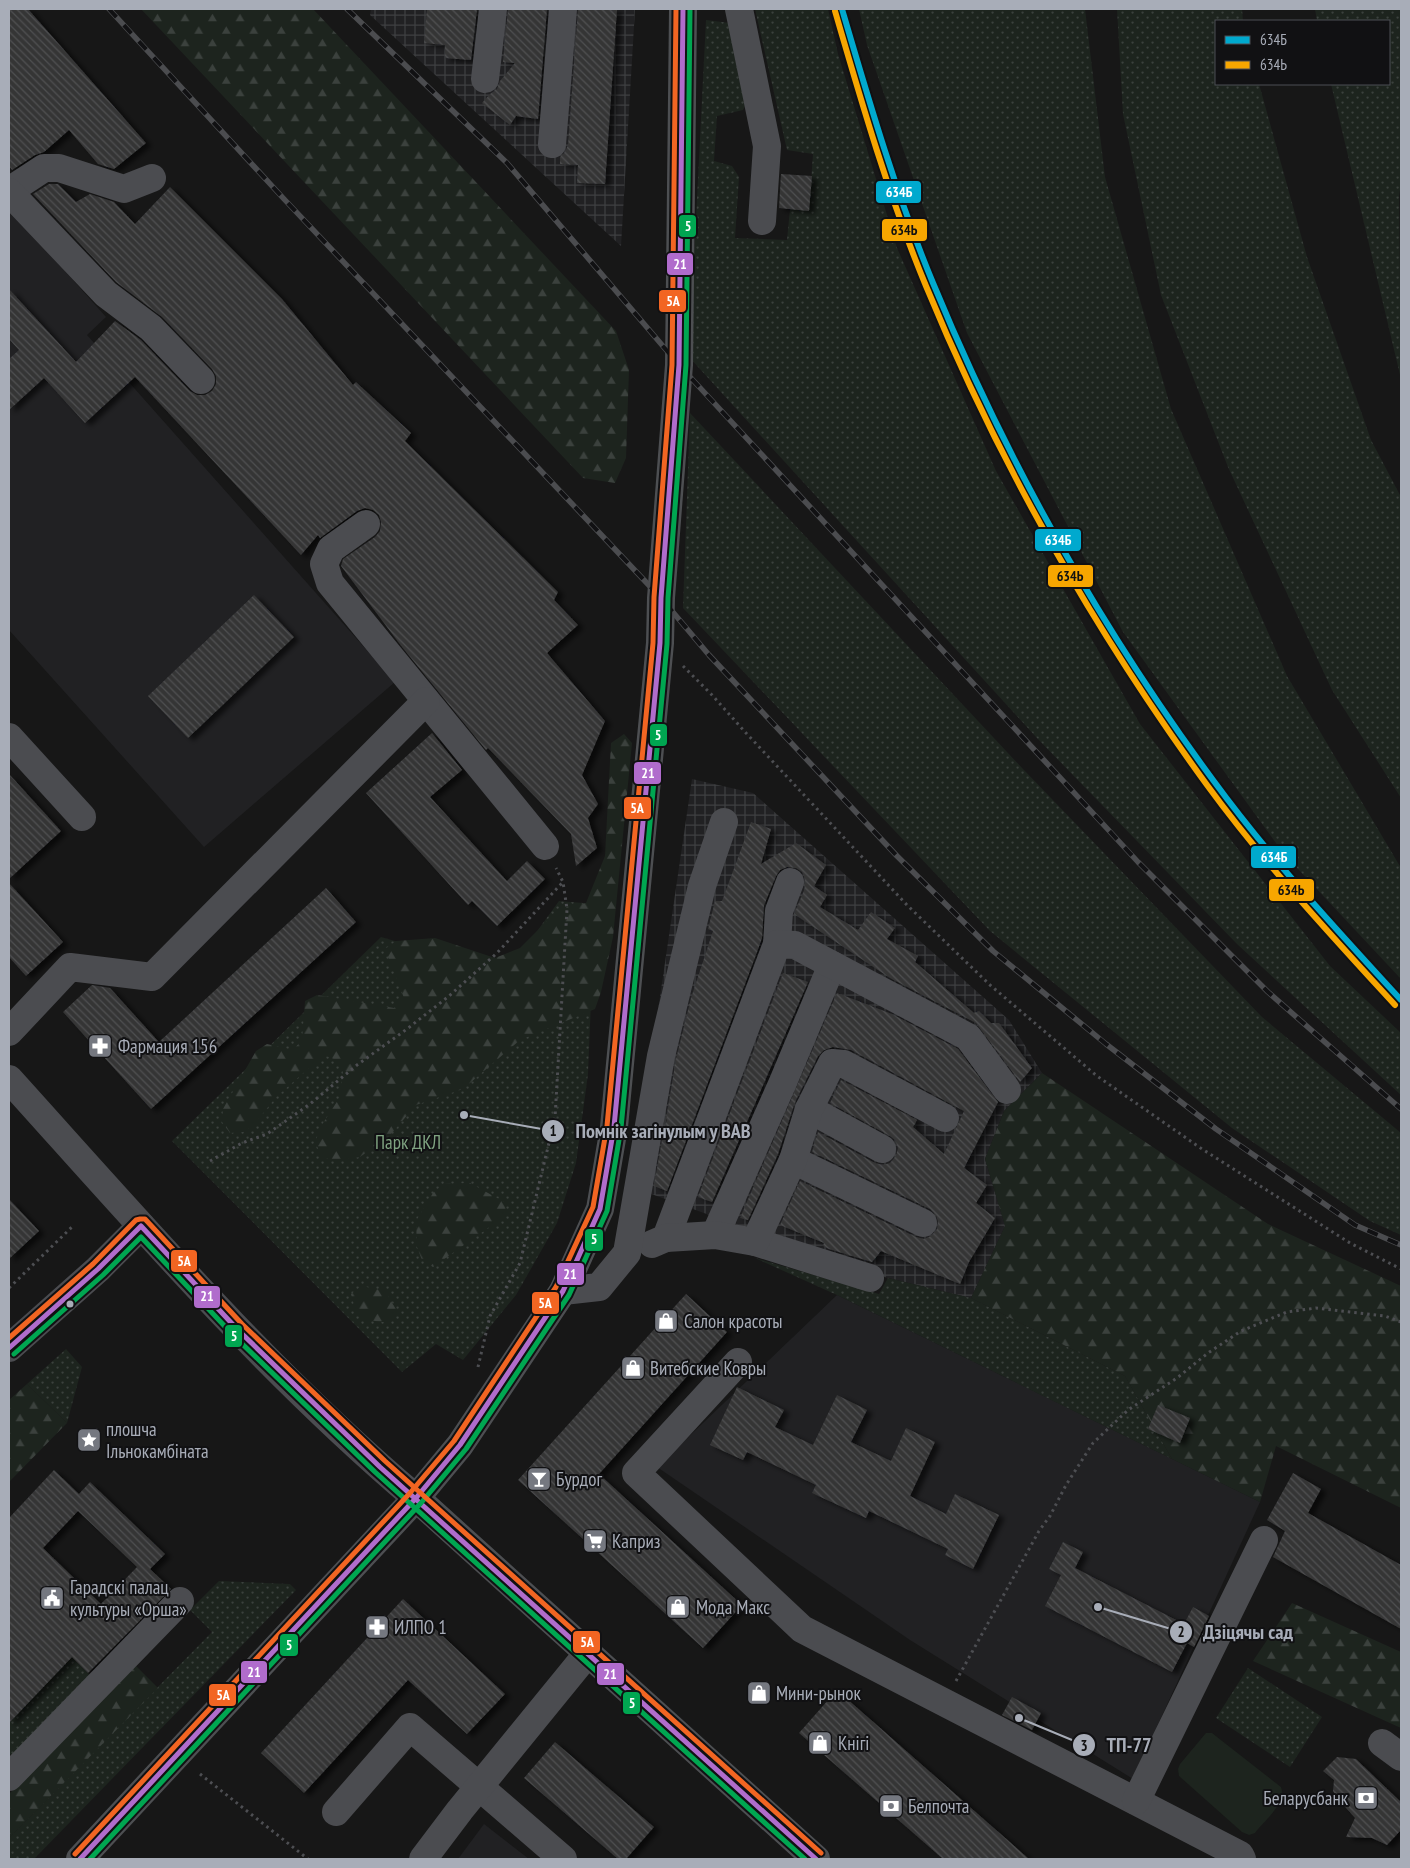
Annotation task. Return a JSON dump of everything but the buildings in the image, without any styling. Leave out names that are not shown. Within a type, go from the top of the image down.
[{"type":"main road","points":[[80,1859],[416,1498],[460,1445],[563,1291],[600,1209],[614,1127],[660,643],[661,598],[679,365],[683,9]]},
{"type":"main road","points":[[416,1498],[816,1859]]},
{"type":"street","points":[[485,79],[493,9]]},
{"type":"street","points":[[552,144],[563,9]]},
{"type":"street","points":[[739,9],[767,146],[762,221]]},
{"type":"street","points":[[152,178],[124,189],[59,168],[44,168],[9,191],[106,294],[151,328],[201,380]]},
{"type":"street","points":[[366,524],[331,549],[324,564],[330,583],[545,846]]},
{"type":"street","points":[[9,1032],[70,967],[152,977],[426,702]]},
{"type":"street","points":[[9,737],[82,817]]},
{"type":"street","points":[[627,1253],[661,1056],[702,886],[724,822]]},
{"type":"street","points":[[666,1238],[777,944],[779,911],[790,882]]},
{"type":"street","points":[[777,944],[795,945],[968,1037],[1007,1090]]},
{"type":"street","points":[[715,1235],[783,1082],[832,964]]},
{"type":"street","points":[[755,1242],[793,1160],[810,1109],[832,1063],[844,1064],[945,1118]]},
{"type":"street","points":[[9,1079],[141,1226],[237,1329],[315,1406],[416,1498]]},
{"type":"street","points":[[810,1109],[882,1149]]},
{"type":"street","points":[[793,1160],[923,1223]]},
{"type":"street","points":[[9,1348],[98,1269],[141,1226]]},
{"type":"street","points":[[563,1291],[599,1287],[627,1253],[666,1238],[715,1235],[755,1242],[870,1278]]},
{"type":"street","points":[[738,1362],[636,1473],[802,1629],[1240,1855],[1242,1859]]},
{"type":"street","points":[[1136,1801],[1264,1540]]},
{"type":"street","points":[[9,1777],[180,1601]]},
{"type":"street","points":[[423,1859],[479,1786],[588,1653]]},
{"type":"street","points":[[336,1812],[410,1727],[563,1859]]},
{"type":"path","points":[[660,643],[712,695],[907,904],[990,985],[1082,1064],[1202,1149],[1350,1243],[1401,1269]]},
{"type":"path","points":[[478,1367],[490,1316],[520,1264],[555,1118],[566,909],[563,882],[545,846]]},
{"type":"path","points":[[210,1161],[242,1143],[266,1134],[310,1104],[357,1065],[450,996],[497,953],[563,882]]},
{"type":"path","points":[[9,1288],[74,1225]]},
{"type":"path","points":[[943,1703],[968,1663],[1066,1484],[1093,1443],[1128,1410],[1177,1378],[1241,1331],[1287,1312],[1316,1308],[1385,1316],[1401,1322]]},
{"type":"path","points":[[200,1774],[308,1859]]},
{"type":"shaded area","points":[[371,9],[635,9],[621,246],[370,15]]},
{"type":"shaded area","points":[[9,208],[106,317],[87,335],[395,682],[204,847],[9,630]]},
{"type":"shaded area","points":[[692,779],[753,793],[1009,1020],[1042,1073],[1004,1111],[985,1159],[1005,1226],[971,1298],[872,1274],[632,1187]]},
{"type":"shaded area","points":[[837,1295],[1260,1502],[1133,1779],[910,1640],[657,1467]]},
{"type":"shaded area","points":[[484,1824],[529,1859],[458,1859]]},
{"type":"green space","points":[[141,9],[313,9],[616,331],[629,370],[626,458],[615,483],[583,478]]},
{"type":"green space","points":[[755,9],[828,9],[838,54],[897,248],[996,471],[1140,724],[1330,966],[1401,1033],[1401,1095],[1237,944],[1036,737],[689,357],[706,20],[730,23],[748,100],[743,110],[717,116],[714,161],[732,166],[739,177],[735,238],[787,240],[790,209],[809,210],[813,154],[787,150]]},
{"type":"green space","points":[[859,9],[1085,9],[1105,177],[1171,409],[1287,676],[1401,868],[1401,979],[1284,854],[1123,632],[967,333],[867,45]]},
{"type":"green space","points":[[1117,9],[1242,9],[1243,20],[1215,20],[1215,85],[1259,85],[1307,257],[1371,440],[1401,497],[1401,798],[1332,690],[1228,467],[1161,295],[1123,114]]},
{"type":"green space","points":[[1315,9],[1401,9],[1401,183],[1399,196],[1401,379],[1331,85],[1390,85],[1390,20],[1317,20]]},
{"type":"green space","points":[[690,413],[1023,769],[1262,1017],[1401,1133],[1401,1235],[1370,1221],[1232,1128],[990,931],[683,608]]},
{"type":"green space","points":[[624,734],[632,743],[613,937],[601,992],[595,1009],[520,1040],[463,1089],[416,1105],[391,1134],[360,1157],[335,1161],[322,1157],[316,1144],[318,1131],[340,1097],[343,1071],[336,1060],[324,1055],[276,1097],[253,1126],[243,1132],[230,1133],[222,1122],[223,1109],[256,1051],[267,1044],[293,1050],[302,1040],[305,1001],[317,995],[394,1008],[404,998],[385,949],[396,941],[435,938],[495,958],[520,948],[558,910],[586,903],[605,856],[611,743]]},
{"type":"green space","name":"Парк ДКЛ","points":[[559,901],[595,904],[588,1074],[576,1163],[557,1223],[516,1295],[463,1360],[436,1344],[402,1372],[172,1141],[381,937],[457,959],[514,963]]},
{"type":"green space","points":[[1042,1073],[1268,1224],[1401,1286],[1401,1508],[1276,1446],[1260,1502],[1172,1459],[1125,1376],[971,1298],[1005,1226],[985,1159],[1004,1111]]},
{"type":"green space","points":[[470,1183],[506,1203],[505,1216],[433,1267],[422,1260],[417,1247],[416,1221],[433,1193],[444,1184]]},
{"type":"green space","points":[[755,1258],[879,1294],[888,1278],[971,1298],[1125,1376],[1172,1459],[837,1295]]},
{"type":"green space","points":[[362,1286],[385,1291],[398,1312],[390,1323],[363,1318],[359,1314],[351,1294]]},
{"type":"green space","points":[[66,1349],[82,1367],[67,1423],[27,1384]]},
{"type":"green space","points":[[27,1384],[67,1423],[9,1482],[9,1400]]},
{"type":"green space","points":[[219,1581],[290,1584],[296,1590],[34,1859],[9,1859],[9,1838],[212,1632],[190,1610]]},
{"type":"green space","points":[[1292,1603],[1401,1652],[1401,1728],[1253,1661]]},
{"type":"green space","points":[[72,1657],[92,1677],[12,1756],[9,1753],[9,1723]]},
{"type":"green space","points":[[136,1666],[158,1688],[9,1838],[9,1794]]},
{"type":"green space","points":[[1248,1668],[1322,1717],[1290,1767],[1216,1718]]},
{"type":"green space","points":[[1206,1733],[1212,1733],[1281,1787],[1281,1799],[1278,1805],[1255,1833],[1249,1835],[1242,1832],[1179,1776],[1178,1769],[1180,1764]]},
{"type":"railway","points":[[109,9],[284,199],[661,598],[709,655],[897,856],[993,951],[1106,1044],[1216,1129],[1355,1225],[1401,1245]]},
{"type":"railway","points":[[347,9],[507,163],[679,365],[1138,862],[1268,992],[1401,1109]]},
{"type":"transit line","name":"5А","points":[[75,1854],[410,1493],[454,1441],[556,1287],[593,1207],[607,1126],[653,643],[654,597],[672,365],[676,9]]},
{"type":"transit line","name":"21","points":[[80,1859],[416,1498],[460,1445],[563,1291],[600,1209],[614,1127],[660,643],[661,598],[679,365],[683,9]]},
{"type":"transit line","name":"5","points":[[90,1859],[421,1503],[466,1449],[569,1295],[607,1211],[621,1128],[667,644],[668,598],[686,365],[690,9]]},
{"type":"transit line","name":"634Б","points":[[842,9],[895,181],[933,283],[961,349],[992,414],[1058,540],[1132,663],[1213,780],[1280,865],[1401,1000]]},
{"type":"transit line","name":"634Ь","points":[[835,11],[888,184],[926,286],[954,352],[985,417],[1017,481],[1052,544],[1126,667],[1207,785],[1274,870],[1395,1005]]},
{"type":"transit line","name":"5А","points":[[9,1338],[93,1264],[136,1220],[145,1219],[242,1324],[385,1461],[821,1853]]},
{"type":"transit line","name":"21","points":[[9,1348],[98,1269],[141,1226],[237,1329],[380,1467],[816,1859]]},
{"type":"transit line","name":"5","points":[[14,1354],[103,1275],[141,1237],[232,1334],[375,1472],[805,1859]]},
{"type":"place","name":"Фармация 156","points":[[100,1046]]},
{"type":"place","name":"Помнік загінулым у ВАВ","points":[[464,1115]]},
{"type":"place","name":"Салон красоты","points":[[666,1321]]},
{"type":"place","name":"Витебские Ковры","points":[[633,1368]]},
{"type":"place","name":"плошча Ільнокамбіната","points":[[89,1440]]},
{"type":"place","name":"Бурдог","points":[[539,1479]]},
{"type":"place","name":"Каприз","points":[[595,1541]]},
{"type":"place","name":"Гарадскі палац культуры «Орша»","points":[[52,1598]]},
{"type":"place","name":"Мода Макс","points":[[678,1607]]},
{"type":"place","name":"Дзіцячы сад","points":[[1098,1607]]},
{"type":"place","name":"ИЛПО 1","points":[[377,1627]]},
{"type":"place","name":"Мини-рынок","points":[[759,1693]]},
{"type":"place","name":"ТП-77","points":[[1019,1718]]},
{"type":"place","name":"Кнігі","points":[[820,1743]]},
{"type":"place","name":"Беларусбанк","points":[[1366,1798]]},
{"type":"place","name":"Белпочта","points":[[891,1806]]}]
